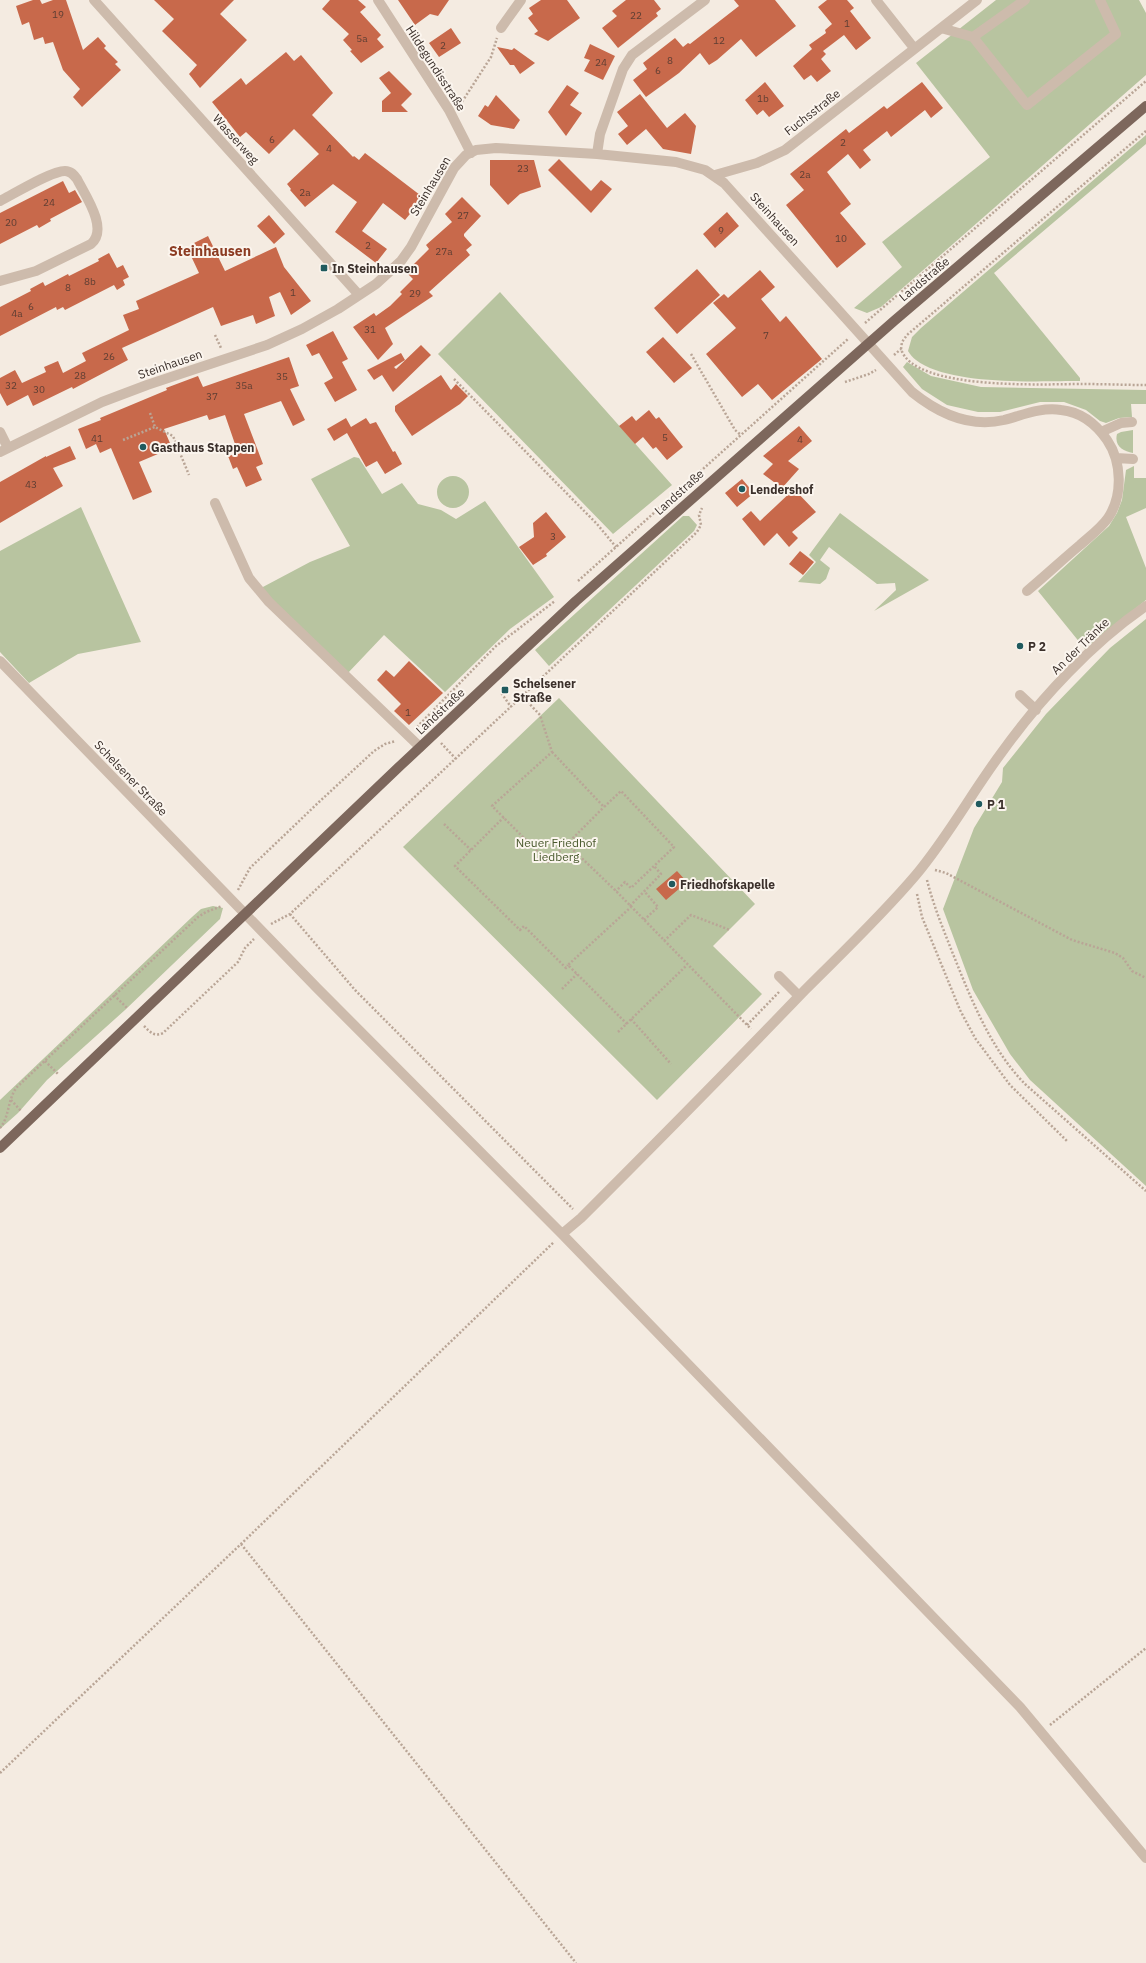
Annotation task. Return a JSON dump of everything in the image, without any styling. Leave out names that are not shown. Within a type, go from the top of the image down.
[{"type":"main road","name":"Landstraße","points":[[0,1148],[420,747],[626,557],[750,446],[1146,106]]},
{"type":"street","name":"Wasserweg","points":[[94,0],[359,295]]},
{"type":"street","name":"Hildegundisstraße","points":[[378,0],[453,117],[471,153]]},
{"type":"street","points":[[500,28],[521,0]]},
{"type":"street","points":[[597,154],[600,134],[623,69],[632,56],[705,0]]},
{"type":"street","points":[[876,0],[914,48]]},
{"type":"street","name":"Fuchsstraße","points":[[715,175],[757,163],[785,150],[977,0]]},
{"type":"street","points":[[974,37],[1024,0]]},
{"type":"street","points":[[941,28],[974,37],[1027,105],[1116,34],[1100,0]]},
{"type":"street","name":"Steinhausen","points":[[4,450],[108,400],[277,341],[312,324],[359,295],[384,277],[406,254],[451,172],[463,158],[480,149],[496,148],[597,154],[676,162],[695,166],[715,175],[735,194],[886,362],[921,399],[931,406],[950,416],[964,420],[990,422],[1039,410],[1061,410],[1081,416],[1091,422],[1101,432],[1110,444],[1116,458],[1119,476],[1118,491],[1113,511],[1107,519],[1027,591]]},
{"type":"street","points":[[0,201],[54,173],[68,171],[73,174],[77,180],[96,218],[99,229],[96,238],[91,244],[36,271],[0,281]]},
{"type":"street","points":[[1101,432],[1121,423],[1132,422]]},
{"type":"street","points":[[0,432],[4,450]]},
{"type":"street","points":[[1116,458],[1133,459]]},
{"type":"street","points":[[216,503],[252,583],[368,699],[420,747]]},
{"type":"street","name":"An der Tränke","points":[[562,1234],[582,1218],[907,885],[923,866],[1003,749],[1036,710],[1086,655],[1121,624],[1146,606]]},
{"type":"street","name":"Schelsener Straße","points":[[0,661],[262,931],[562,1234],[1042,1731],[1146,1858]]},
{"type":"street","points":[[1020,695],[1036,710]]},
{"type":"street","points":[[783,980],[799,996]]},
{"type":"path","points":[[453,117],[491,57],[500,28]]},
{"type":"path","points":[[572,586],[858,330],[1146,81]]},
{"type":"path","points":[[1146,131],[907,335],[902,342],[901,349],[906,359],[919,366],[949,377],[967,381],[995,384],[1146,385]]},
{"type":"path","points":[[691,354],[735,430],[750,446]]},
{"type":"path","points":[[843,384],[871,373],[886,362]]},
{"type":"path","points":[[454,378],[626,557]]},
{"type":"path","points":[[150,413],[155,427],[173,436],[189,475]]},
{"type":"path","points":[[123,440],[155,427]]},
{"type":"path","points":[[114,996],[152,1034],[158,1035],[163,1033],[238,962],[246,946],[262,931],[290,914],[698,530],[701,525],[700,513],[704,507]]},
{"type":"path","points":[[0,1128],[6,1118],[10,1099],[17,1087],[198,918],[206,912],[222,906],[231,899],[238,890],[246,872],[374,751],[385,744],[408,735],[496,646],[557,600]]},
{"type":"path","points":[[505,690],[502,694],[511,707]]},
{"type":"path","points":[[522,696],[540,715],[552,752],[604,807]]},
{"type":"path","points":[[433,735],[456,759]]},
{"type":"path","points":[[552,752],[492,806],[548,862],[621,792],[674,847],[631,888],[625,882],[616,891]]},
{"type":"path","points":[[504,817],[455,866],[520,930],[524,926],[566,968],[661,874],[654,866]]},
{"type":"path","points":[[444,824],[471,850]]},
{"type":"path","points":[[567,844],[616,891],[759,1038]]},
{"type":"path","points":[[923,866],[935,908],[972,1002],[1008,1064],[1026,1084],[1146,1191]]},
{"type":"path","points":[[946,873],[1005,906],[1077,942],[1115,953],[1123,958],[1132,971],[1146,978]]},
{"type":"path","points":[[918,889],[917,897],[922,917],[960,1010],[975,1038],[1010,1085],[1067,1141]]},
{"type":"path","points":[[644,891],[658,907],[644,920]]},
{"type":"path","points":[[290,914],[355,990],[582,1218]]},
{"type":"path","points":[[664,942],[691,915],[730,930]]},
{"type":"path","points":[[568,965],[627,1024]]},
{"type":"path","points":[[618,1032],[687,965]]},
{"type":"path","points":[[562,989],[577,974]]},
{"type":"path","points":[[747,1025],[783,980]]},
{"type":"path","points":[[631,1019],[671,1064]]},
{"type":"path","points":[[45,1061],[66,1084]]},
{"type":"path","points":[[10,1099],[29,1119]]},
{"type":"path","points":[[0,1773],[241,1544],[562,1234]]},
{"type":"path","points":[[241,1544],[576,1963]]},
{"type":"path","points":[[1042,1731],[1146,1648]]},
{"type":"green space","points":[[996,0],[1139,0],[1146,13],[1146,75],[881,307],[867,313],[854,308],[902,267],[882,242],[990,157],[916,63]]},
{"type":"green space","points":[[1146,135],[1146,144],[994,273],[1080,378],[1080,381],[1019,381],[972,378],[950,374],[931,368],[913,357],[908,351],[912,337],[921,328]]},
{"type":"green space","points":[[500,292],[672,485],[613,534],[438,354]]},
{"type":"green space","points":[[907,362],[931,376],[981,387],[1146,390],[1146,404],[1131,404],[1132,417],[1119,418],[1106,423],[1100,421],[1086,410],[1064,402],[1040,402],[1000,412],[978,412],[947,405],[922,389],[903,367]]},
{"type":"green space","points":[[1133,430],[1133,453],[1120,447],[1116,438],[1117,434],[1121,432]]},
{"type":"green space","points":[[354,457],[359,458],[382,494],[402,483],[418,504],[441,510],[456,519],[485,501],[554,597],[510,629],[445,692],[384,635],[347,674],[261,588],[310,562],[350,546],[311,479]]},
{"type":"green space","points":[[1134,466],[1134,478],[1146,478],[1146,508],[1126,517],[1146,568],[1146,600],[1085,649],[1038,591],[1109,526],[1117,513],[1122,500],[1126,470]]},
{"type":"green space","points":[[453,476],[464,481],[469,492],[464,503],[453,508],[442,503],[437,492],[442,481]]},
{"type":"green space","points":[[81,507],[141,642],[78,654],[29,683],[0,652],[0,551]]},
{"type":"green space","points":[[840,513],[929,580],[874,611],[896,590],[895,583],[877,584],[829,547],[820,560],[830,568],[826,579],[820,584],[798,582],[816,562],[809,555]]},
{"type":"green space","points":[[683,516],[689,516],[697,525],[694,531],[549,666],[535,650]]},
{"type":"green space","points":[[1146,619],[1146,1186],[1030,1080],[1010,1054],[973,990],[943,909],[974,828],[1002,782],[1003,768],[1046,714],[1110,648]]},
{"type":"green space","name":"Neuer Friedhof Liedberg","points":[[559,698],[755,904],[713,946],[762,994],[657,1100],[403,847]]},
{"type":"green space","points":[[213,906],[223,908],[220,919],[125,1010],[47,1080],[18,1113],[0,1129],[0,1100],[192,917],[201,909]]},
{"type":"building","points":[[33,0],[40,0],[42,4],[53,0],[66,0],[83,50],[98,37],[106,46],[104,48],[118,62],[115,64],[121,70],[82,107],[73,97],[80,89],[63,70],[53,42],[45,44],[43,37],[34,40],[29,22],[22,25],[16,6]]},
{"type":"building","points":[[154,0],[234,0],[220,14],[247,40],[200,88],[189,74],[197,65],[162,31],[174,19]]},
{"type":"building","points":[[330,0],[358,0],[366,7],[360,12],[381,35],[377,39],[384,47],[361,63],[350,51],[352,50],[343,40],[349,34],[322,9]]},
{"type":"building","points":[[398,0],[449,0],[438,16],[430,14],[415,25]]},
{"type":"building","points":[[541,0],[567,0],[580,18],[548,41],[534,34],[538,31],[528,18],[533,14],[529,8]]},
{"type":"building","points":[[626,0],[654,0],[661,9],[656,13],[658,16],[618,48],[602,28],[617,16],[612,11]]},
{"type":"building","points":[[734,0],[775,0],[796,26],[756,57],[741,39],[709,65],[700,53],[679,73],[646,97],[633,80],[647,69],[643,63],[675,38],[683,47],[688,43],[690,44],[739,6]]},
{"type":"building","points":[[827,0],[847,0],[854,8],[850,11],[871,38],[856,50],[844,35],[823,51],[826,54],[821,59],[831,71],[817,82],[811,75],[804,80],[793,66],[812,49],[809,45],[826,33],[825,30],[832,24],[818,7]]},
{"type":"building","points":[[451,28],[461,43],[439,57],[429,43]]},
{"type":"building","points":[[590,44],[615,56],[603,80],[584,71],[590,60],[584,58]]},
{"type":"building","points":[[497,47],[512,50],[514,48],[535,63],[520,74],[514,65],[510,65]]},
{"type":"building","points":[[286,52],[294,61],[301,55],[333,93],[312,115],[353,157],[354,156],[359,160],[365,153],[420,195],[414,209],[405,220],[383,203],[362,231],[387,249],[376,263],[335,232],[357,202],[333,184],[305,207],[290,190],[291,189],[287,184],[319,154],[294,129],[269,154],[246,132],[240,137],[212,102],[241,78],[246,85]]},
{"type":"building","points":[[389,71],[412,94],[401,105],[408,112],[382,112],[382,101],[391,93],[379,78]]},
{"type":"building","points":[[765,82],[784,106],[769,117],[763,110],[757,115],[745,100]]},
{"type":"building","points":[[922,82],[943,108],[931,118],[925,110],[891,137],[887,131],[863,150],[871,160],[860,169],[848,154],[827,172],[851,204],[840,213],[866,244],[837,268],[786,205],[804,190],[790,174],[846,129],[849,133],[884,106],[887,109]]},
{"type":"building","points":[[567,85],[579,93],[570,105],[582,113],[566,136],[548,112]]},
{"type":"building","points":[[640,94],[667,128],[685,113],[696,126],[691,154],[663,149],[646,129],[627,145],[618,134],[628,126],[617,112]]},
{"type":"building","points":[[496,95],[520,120],[514,129],[491,125],[478,116],[485,105],[488,107]]},
{"type":"building","points":[[559,159],[591,191],[601,180],[612,189],[591,213],[548,170]]},
{"type":"building","points":[[490,160],[534,160],[541,187],[520,194],[508,205],[490,185]]},
{"type":"building","points":[[63,181],[69,193],[75,190],[82,202],[50,219],[51,221],[39,228],[37,225],[0,244],[0,213]]},
{"type":"building","points":[[462,197],[481,216],[464,234],[472,245],[466,250],[470,255],[429,292],[433,296],[385,328],[393,344],[378,360],[353,327],[374,313],[376,316],[390,306],[402,294],[400,292],[413,279],[406,272],[429,249],[426,245],[452,222],[445,214]]},
{"type":"building","points":[[727,212],[739,226],[715,248],[703,234]]},
{"type":"building","points":[[269,215],[285,234],[274,244],[257,226]]},
{"type":"building","points":[[208,236],[225,271],[276,247],[284,267],[311,301],[291,315],[280,292],[269,297],[275,316],[256,324],[253,315],[221,326],[213,307],[122,348],[128,360],[73,389],[72,387],[33,406],[28,395],[7,406],[0,393],[0,378],[15,370],[22,383],[46,372],[44,367],[58,361],[63,373],[86,361],[82,353],[129,330],[123,315],[139,309],[136,301],[199,273],[191,256],[199,251],[194,243]]},
{"type":"building","points":[[109,253],[117,268],[123,265],[129,277],[123,280],[125,285],[117,290],[114,285],[65,310],[63,307],[57,310],[56,307],[0,336],[0,307],[31,291],[30,289],[43,282],[45,286],[68,274],[69,276],[99,261],[98,259]]},
{"type":"building","points":[[697,269],[720,295],[677,334],[654,308]]},
{"type":"building","points":[[760,270],[775,287],[761,299],[780,322],[786,316],[822,359],[772,400],[758,384],[742,397],[706,354],[736,328],[713,303],[724,294],[728,298]]},
{"type":"building","points":[[333,331],[348,359],[342,362],[357,390],[335,402],[324,383],[333,378],[319,353],[312,356],[306,345]]},
{"type":"building","points":[[663,337],[692,368],[674,383],[646,352]]},
{"type":"building","points":[[421,345],[431,355],[393,392],[382,375],[374,380],[367,370],[401,353],[405,360],[394,367],[396,369]]},
{"type":"building","points":[[289,357],[299,386],[290,389],[305,420],[293,426],[281,401],[244,414],[263,464],[256,467],[262,480],[246,487],[237,467],[233,469],[228,456],[236,454],[233,445],[235,444],[225,415],[209,420],[207,415],[164,429],[172,448],[139,462],[152,492],[133,500],[111,448],[100,453],[96,444],[86,449],[78,429],[101,420],[100,418],[167,390],[166,388],[198,376],[203,387]]},
{"type":"building","points":[[441,375],[451,390],[456,384],[468,396],[460,404],[412,436],[395,411],[395,406]]},
{"type":"building","points":[[649,410],[656,419],[659,417],[683,447],[667,460],[656,447],[653,449],[643,437],[635,444],[619,426],[632,416],[636,421]]},
{"type":"building","points":[[346,418],[351,427],[366,418],[370,424],[376,422],[393,452],[395,451],[402,464],[385,474],[377,461],[366,467],[347,433],[334,441],[327,429]]},
{"type":"building","points":[[799,426],[812,441],[788,461],[799,469],[782,488],[763,474],[773,464],[763,456]]},
{"type":"building","points":[[70,446],[76,459],[53,468],[63,486],[0,523],[0,482],[46,456]]},
{"type":"building","points":[[742,479],[754,493],[737,507],[725,493]]},
{"type":"building","points":[[794,489],[816,512],[792,532],[798,538],[789,547],[777,533],[764,546],[742,519],[751,511],[760,521]]},
{"type":"building","points":[[546,512],[566,537],[546,554],[547,556],[533,565],[519,547],[534,537],[533,523]]},
{"type":"building","points":[[800,551],[814,562],[803,575],[789,564]]},
{"type":"building","points":[[409,661],[443,693],[409,725],[394,711],[401,704],[377,680],[386,670],[394,677]]},
{"type":"building","name":"Friedhofskapelle","points":[[677,871],[687,882],[666,900],[656,889]]},
{"type":"place","name":"In Steinhausen","points":[[324,268]]},
{"type":"place","name":"Gasthaus Stappen","points":[[143,447]]},
{"type":"place","name":"Lendershof","points":[[742,489]]},
{"type":"place","name":"P 2","points":[[1020,646]]},
{"type":"place","name":"Schelsener Straße","points":[[505,690]]},
{"type":"place","name":"P 1","points":[[979,804]]},
{"type":"place","name":"Friedhofskapelle","points":[[672,884]]},
{"type":"district","name":"Steinhausen","points":[[210,251]]}]
